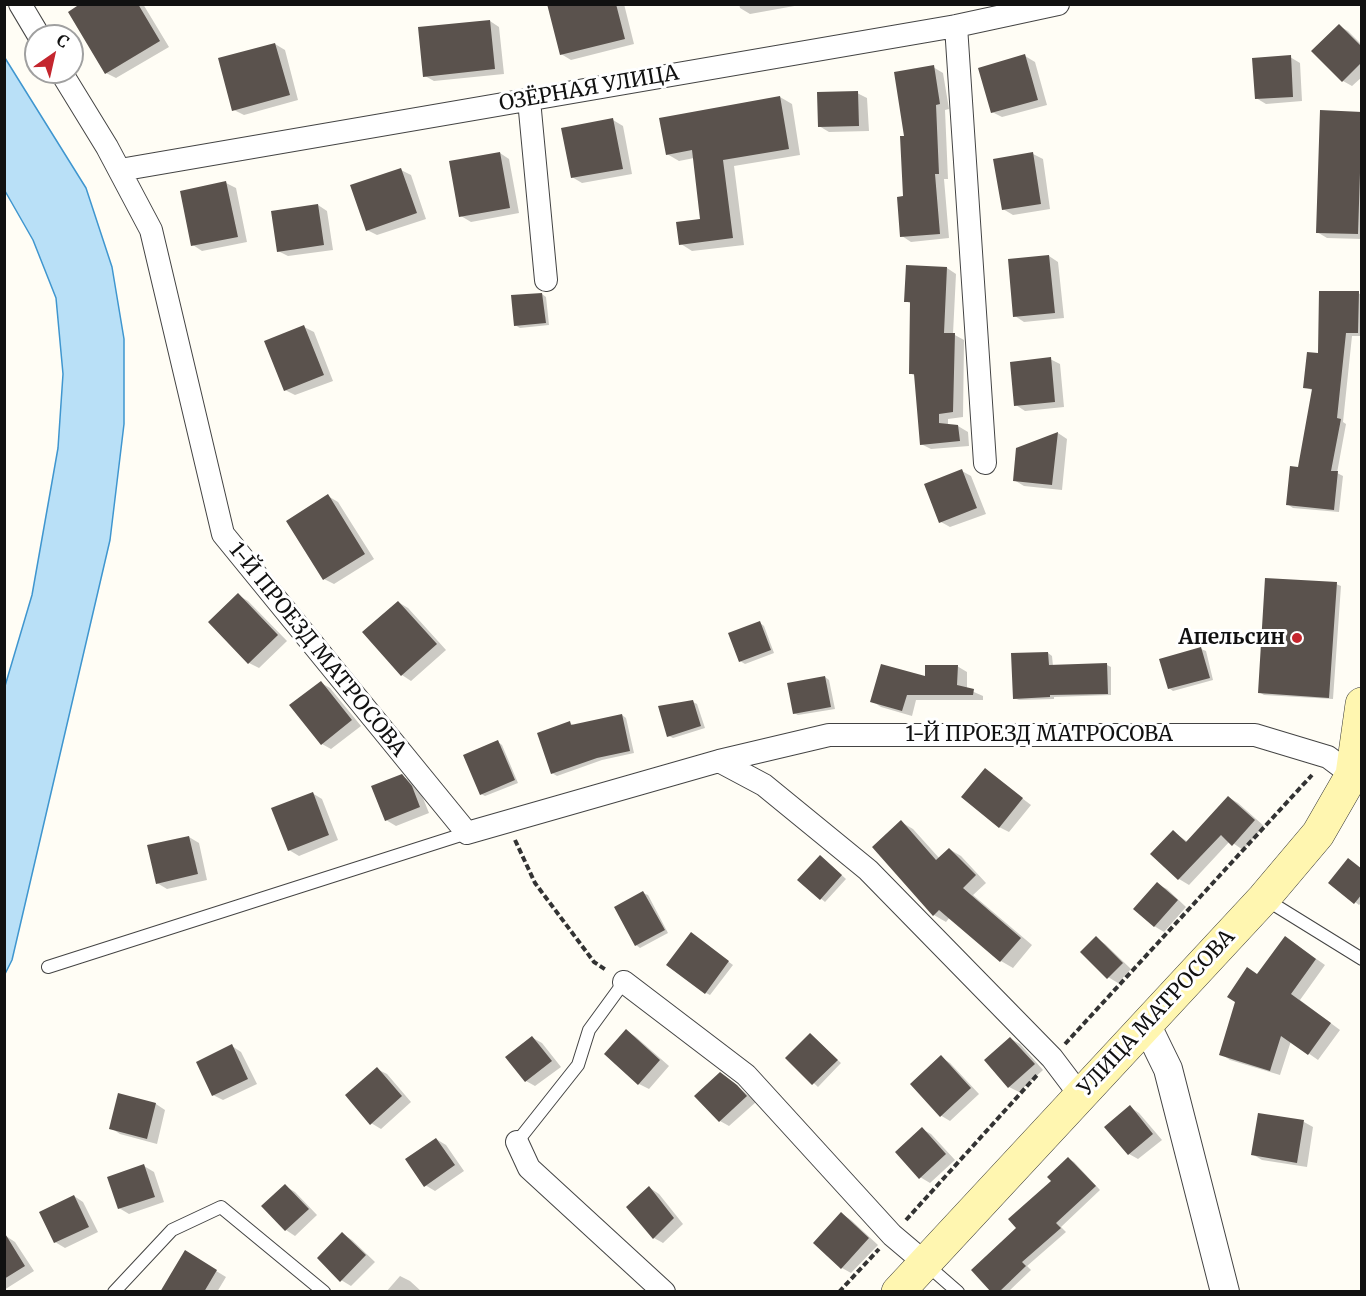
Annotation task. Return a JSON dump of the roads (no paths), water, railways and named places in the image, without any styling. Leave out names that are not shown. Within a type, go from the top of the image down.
[{"type":"main road","name":"УЛИЦА МАТРОСОВА","points":[[898,1292],[1264,898],[1318,834],[1347,769],[1362,704]]},
{"type":"street","points":[[20,4],[32,24]]},
{"type":"street","name":"ОЗЁРНАЯ УЛИЦА","points":[[120,170],[956,26],[1058,4]]},
{"type":"street","points":[[956,26],[985,463]]},
{"type":"street","name":"1-Й ПРОЕЗД МАТРОСОВА","points":[[68,84],[120,170],[151,230],[223,534],[466,833],[719,761],[829,735],[1255,735],[1347,769]]},
{"type":"street","points":[[530,100],[546,280]]},
{"type":"street","points":[[719,761],[764,785],[868,870],[1052,1058],[1080,1095]]},
{"type":"street","points":[[624,982],[746,1075],[892,1235],[924,1262]]},
{"type":"street","points":[[1146,1024],[1168,1069],[1225,1292]]},
{"type":"street","points":[[517,1142],[529,1168],[664,1292]]},
{"type":"lane","points":[[48,967],[466,833]]},
{"type":"lane","points":[[1264,898],[1362,959]]},
{"type":"lane","points":[[517,1142],[578,1065],[589,1030],[624,982]]},
{"type":"lane","points":[[114,1292],[172,1230],[221,1207],[324,1292]]},
{"type":"lane","points":[[924,1262],[958,1292]]},
{"type":"water","points":[[5,58],[86,188],[112,267],[124,339],[124,424],[110,540],[12,960],[5,974],[5,686],[32,595],[58,448],[63,374],[56,298],[33,240],[5,191]]},
{"type":"place","name":"Апельсин","points":[[1297,638]]}]
